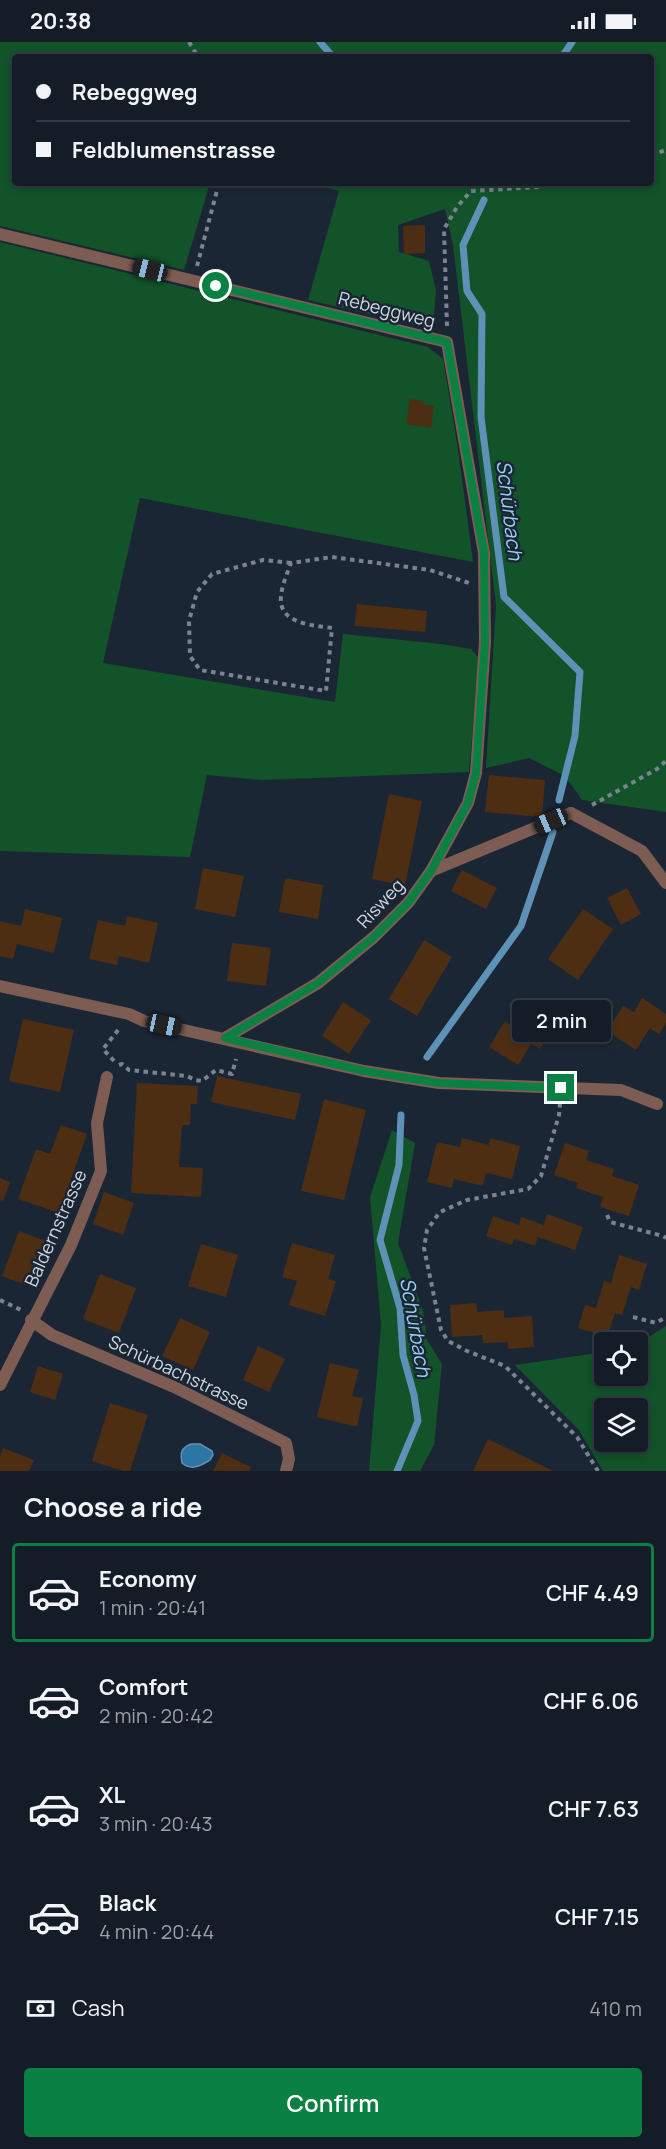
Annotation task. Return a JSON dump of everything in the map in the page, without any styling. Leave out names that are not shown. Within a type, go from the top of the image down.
[{"type":"street","name":"Rebeggweg","points":[[0,234],[447,342],[484,553],[485,642],[476,773],[468,803],[431,871]]},
{"type":"street","points":[[431,871],[571,813],[642,851],[666,883]]},
{"type":"street","name":"Risweg","points":[[225,1038],[318,983],[374,937],[408,903],[431,871]]},
{"type":"street","points":[[0,986],[129,1014],[144,1021],[364,1071],[439,1083],[621,1090],[657,1104]]},
{"type":"street","name":"Baldernstrasse","points":[[0,1385],[71,1245],[101,1171],[97,1123],[107,1077]]},
{"type":"street","name":"Schürbachstrasse","points":[[31,1320],[51,1335],[174,1387],[286,1443],[288,1459],[286,1471]]},
{"type":"path","points":[[193,281],[218,186]]},
{"type":"path","points":[[447,342],[444,229],[457,207],[471,192],[543,186]]},
{"type":"path","points":[[291,563],[280,595],[281,608],[287,616],[304,624],[332,627],[326,691],[200,670],[190,656],[189,621],[197,591],[212,574],[263,560],[291,563],[332,557],[430,570],[484,588]]},
{"type":"path","points":[[571,813],[601,801],[657,769],[666,761]]},
{"type":"path","points":[[119,1029],[103,1049],[118,1065],[122,1064],[129,1070],[187,1076],[202,1081],[216,1070],[232,1076],[237,1055]]},
{"type":"path","points":[[107,1077],[118,1065]]},
{"type":"path","points":[[560,1103],[559,1115],[541,1176],[528,1189],[467,1200],[440,1212],[427,1230],[424,1248],[441,1330],[448,1341],[505,1366],[577,1437],[598,1471]]},
{"type":"path","points":[[607,1215],[610,1222],[666,1238]]},
{"type":"path","points":[[633,1317],[656,1323],[666,1317]]},
{"type":"green space","points":[[0,42],[666,42],[666,812],[582,800],[561,774],[529,758],[486,768],[496,605],[453,245],[445,209],[398,225],[399,252],[429,261],[436,290],[433,329],[308,300],[339,191],[321,186],[654,186],[654,54],[12,54],[12,186],[209,186],[184,270],[0,226]]},
{"type":"green space","points":[[0,242],[428,347],[443,359],[473,562],[140,498],[103,663],[335,702],[343,634],[471,649],[479,658],[469,772],[263,780],[207,775],[190,857],[0,851]]},
{"type":"green space","points":[[392,1130],[415,1143],[398,1243],[423,1310],[427,1340],[442,1364],[434,1445],[420,1471],[369,1471],[381,1325],[370,1197]]},
{"type":"green space","points":[[666,1326],[666,1471],[603,1471],[579,1430],[515,1365],[594,1353],[594,1386],[648,1386],[648,1338]]},
{"type":"water","points":[[191,1444],[200,1444],[212,1451],[213,1455],[210,1460],[193,1467],[182,1463],[182,1451]]},
{"type":"building","points":[[425,225],[425,253],[404,254],[403,226]]},
{"type":"building","points":[[410,399],[424,401],[423,405],[434,406],[431,428],[406,424]]},
{"type":"building","points":[[357,604],[427,611],[425,632],[355,626]]},
{"type":"building","points":[[489,775],[545,780],[542,817],[485,812]]},
{"type":"building","points":[[389,794],[422,801],[405,886],[372,879]]},
{"type":"building","points":[[203,868],[244,876],[235,917],[195,909]]},
{"type":"building","points":[[462,870],[497,888],[486,909],[451,891]]},
{"type":"building","points":[[285,878],[323,885],[318,919],[279,912]]},
{"type":"building","points":[[627,888],[641,914],[621,925],[607,898]]},
{"type":"building","points":[[25,909],[62,918],[54,953],[17,944],[13,959],[0,956],[0,921],[21,926]]},
{"type":"building","points":[[583,909],[613,929],[578,980],[548,959]]},
{"type":"building","points":[[127,916],[158,923],[149,963],[119,956],[117,965],[89,959],[98,920],[125,926]]},
{"type":"building","points":[[424,940],[452,957],[417,1016],[389,999]]},
{"type":"building","points":[[232,943],[271,948],[266,986],[227,981]]},
{"type":"building","points":[[642,998],[666,1014],[666,1023],[659,1034],[650,1028],[636,1050],[607,1031],[623,1006],[634,1012]]},
{"type":"building","points":[[343,1002],[371,1020],[349,1054],[322,1036]]},
{"type":"building","points":[[524,1014],[551,1032],[540,1049],[531,1044],[518,1065],[489,1047],[505,1021],[515,1028]]},
{"type":"building","points":[[23,1019],[74,1030],[60,1092],[9,1081]]},
{"type":"building","points":[[217,1076],[301,1094],[295,1120],[211,1102]]},
{"type":"building","points":[[137,1083],[198,1086],[197,1104],[191,1104],[190,1125],[182,1125],[179,1167],[203,1168],[201,1197],[131,1193]]},
{"type":"building","points":[[324,1099],[366,1110],[344,1200],[301,1191]]},
{"type":"building","points":[[61,1125],[87,1134],[59,1213],[18,1199],[36,1149],[50,1154]]},
{"type":"building","points":[[462,1138],[489,1145],[490,1138],[520,1146],[512,1179],[486,1173],[483,1186],[454,1179],[452,1188],[427,1182],[437,1142],[460,1147]]},
{"type":"building","points":[[565,1143],[589,1151],[586,1160],[614,1169],[612,1176],[639,1185],[629,1216],[600,1207],[603,1197],[576,1188],[578,1183],[554,1175]]},
{"type":"building","points":[[0,1178],[10,1182],[3,1201],[0,1200]]},
{"type":"building","points":[[104,1192],[134,1203],[123,1235],[93,1224]]},
{"type":"building","points":[[547,1214],[583,1227],[575,1250],[538,1237],[535,1246],[514,1239],[512,1245],[486,1236],[493,1216],[519,1225],[521,1217],[544,1225]]},
{"type":"building","points":[[19,1231],[48,1242],[31,1287],[2,1276]]},
{"type":"building","points":[[292,1243],[335,1255],[328,1279],[336,1281],[325,1316],[289,1305],[297,1281],[282,1277]]},
{"type":"building","points":[[201,1244],[238,1255],[226,1297],[188,1286]]},
{"type":"building","points":[[619,1255],[647,1264],[639,1290],[631,1287],[622,1315],[615,1313],[609,1332],[594,1333],[578,1328],[585,1305],[596,1308],[604,1281],[611,1283]]},
{"type":"building","points":[[100,1274],[136,1288],[119,1333],[83,1319]]},
{"type":"building","points":[[476,1303],[477,1312],[504,1310],[504,1318],[532,1316],[534,1347],[508,1349],[508,1342],[483,1343],[482,1335],[452,1337],[450,1305]]},
{"type":"building","points":[[180,1318],[210,1332],[193,1370],[162,1356]]},
{"type":"building","points":[[258,1346],[285,1359],[269,1392],[243,1380]]},
{"type":"building","points":[[330,1363],[359,1370],[352,1396],[363,1398],[357,1427],[317,1417]]},
{"type":"building","points":[[38,1366],[63,1374],[55,1400],[30,1392]]},
{"type":"building","points":[[110,1403],[148,1415],[130,1471],[92,1461]]},
{"type":"building","points":[[488,1439],[553,1471],[473,1471]]},
{"type":"building","points":[[3,1448],[34,1460],[29,1471],[0,1471],[0,1456]]},
{"type":"building","points":[[222,1453],[251,1467],[249,1471],[213,1471]]},
{"type":"waterway","name":"Schürbach","points":[[320,42],[330,54]]},
{"type":"waterway","points":[[564,54],[572,42]]},
{"type":"waterway","name":"Schürbach","points":[[484,200],[463,245],[467,291],[482,314],[481,417],[504,597],[580,672],[575,736],[559,800]]},
{"type":"waterway","name":"Schürbach","points":[[427,1057],[521,926],[553,832]]},
{"type":"waterway","name":"Schürbach","points":[[397,1471],[418,1421],[414,1395],[403,1355],[400,1308],[380,1240],[399,1165],[401,1115]]},
{"type":"route","points":[[216,286],[447,342],[484,553],[485,642],[476,773],[468,803],[457,826],[431,871],[408,903],[374,937],[318,983],[225,1038],[364,1071],[439,1083],[561,1088]]}]
